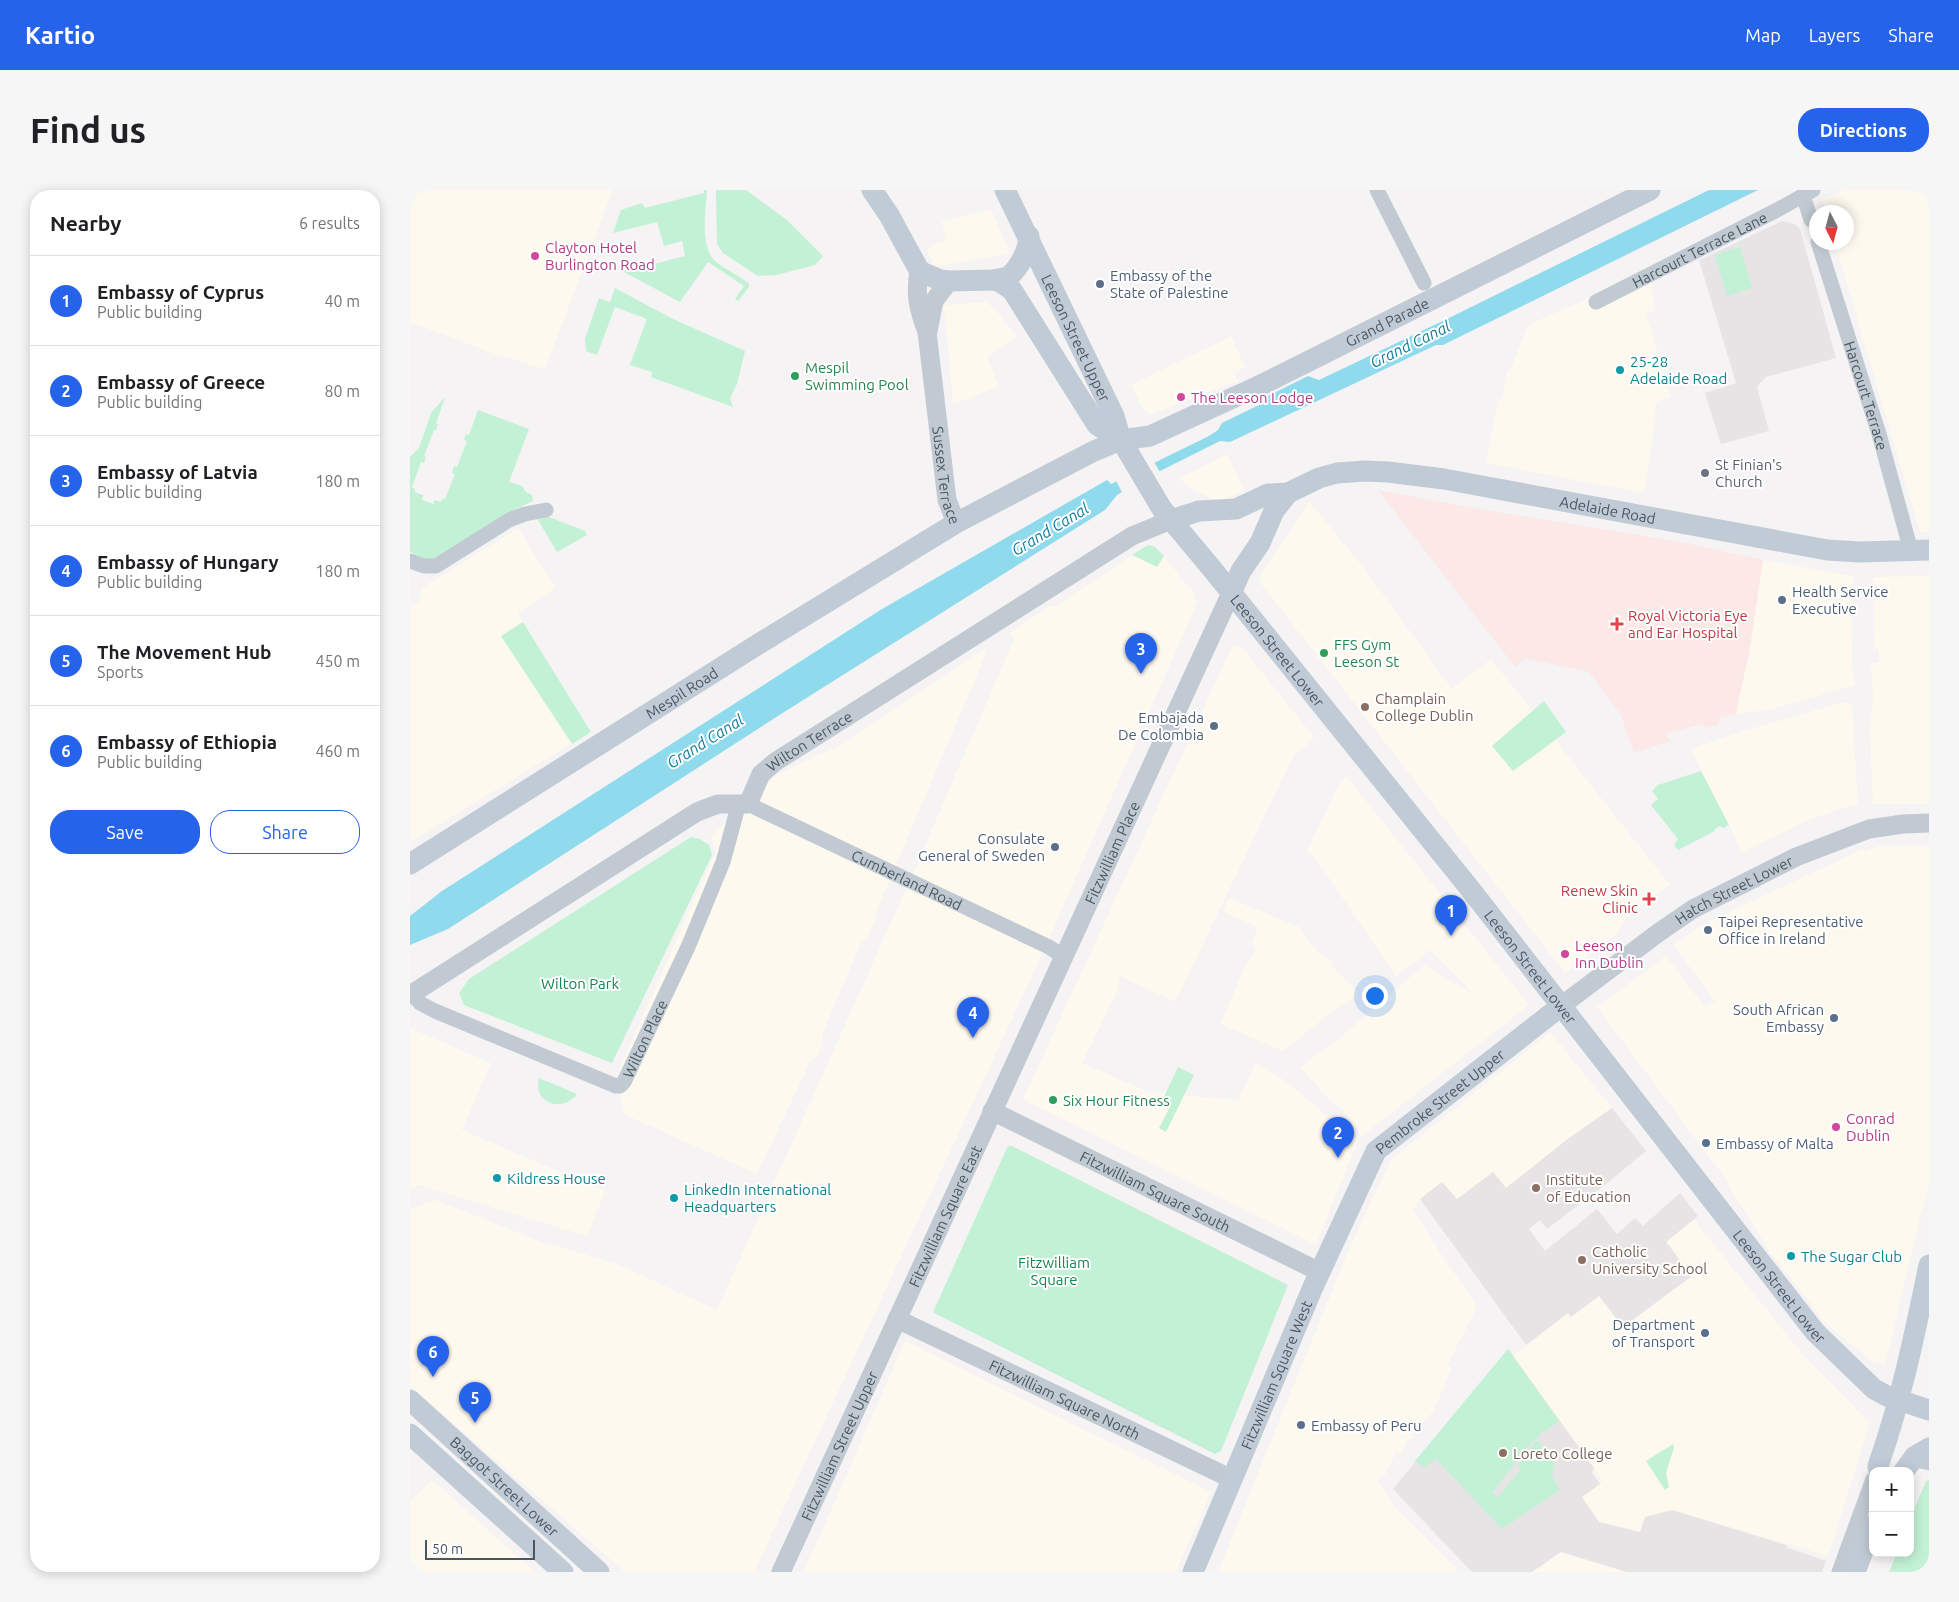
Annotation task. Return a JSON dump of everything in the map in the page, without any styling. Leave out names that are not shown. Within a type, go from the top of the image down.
[{"type":"main road","points":[[872,190],[919,270],[932,278],[949,281],[993,280],[1009,277],[1021,262],[1028,246],[1029,236]]},
{"type":"main road","name":"Leeson Street Upper","points":[[1005,190],[1029,236],[1114,416],[1126,450]]},
{"type":"main road","name":"Grand Parade","points":[[1126,450],[1150,436],[1261,386],[1650,190]]},
{"type":"main road","name":"Leeson Street Upper","points":[[993,280],[1012,290],[1097,425],[1126,450]]},
{"type":"main road","name":"Leeson Street Lower","points":[[1126,450],[1162,508],[1471,890],[1815,1332],[1868,1384],[1887,1396],[1929,1410]]},
{"type":"main road","name":"Sussex Terrace","points":[[956,523],[1094,451],[1126,450]]},
{"type":"main road","name":"Adelaide Road","points":[[1231,593],[1241,571],[1260,543],[1280,501],[1288,493],[1319,478],[1337,473],[1365,471],[1410,474],[1827,550],[1860,552],[1920,550]]},
{"type":"main road","name":"Adelaide Road","points":[[1162,508],[1199,511],[1236,509],[1268,494],[1288,493]]},
{"type":"main road","name":"Adelaide Road","points":[[1236,509],[1270,522]]},
{"type":"main road","name":"Mespil Road","points":[[410,864],[765,640],[956,523]]},
{"type":"main road","name":"Pembroke Street Upper","points":[[1320,1272],[1376,1151],[1562,1006]]},
{"type":"main road","points":[[1879,1467],[1899,1400],[1929,1265]]},
{"type":"main road","name":"Fitzwilliam Square West","points":[[1193,1572],[1320,1272]]},
{"type":"main road","name":"Baggot Street Lower","points":[[410,1400],[596,1571]]},
{"type":"main road","name":"Baggot Street Lower","points":[[410,1434],[563,1572]]},
{"type":"main road","points":[[450,1471],[465,1450]]},
{"type":"main road","points":[[1855,1572],[1869,1536]]},
{"type":"street","points":[[1377,190],[1424,283]]},
{"type":"street","points":[[1808,192],[1809,205]]},
{"type":"street","name":"Harcourt Terrace Lane","points":[[1596,302],[1779,210],[1808,192]]},
{"type":"street","name":"Harcourt Terrace","points":[[1821,250],[1879,434],[1920,550]]},
{"type":"street","name":"Sussex Terrace","points":[[919,270],[916,289],[920,313],[928,332],[947,500],[956,523]]},
{"type":"street","name":"Sussex Terrace","points":[[928,332],[934,301],[949,281]]},
{"type":"street","name":"Wilton Terrace","points":[[744,804],[761,774],[774,762],[1132,536],[1162,508]]},
{"type":"street","points":[[410,561],[424,566],[436,566],[509,520],[525,514],[546,510]]},
{"type":"street","name":"Fitzwilliam Place","points":[[992,1111],[1231,593]]},
{"type":"street","points":[[411,994],[697,812],[718,804],[744,804]]},
{"type":"street","name":"Cumberland Road","points":[[744,804],[1044,945],[1064,957]]},
{"type":"street","name":"Wilton Place","points":[[411,994],[420,1003],[435,1012],[620,1086],[624,1082],[688,947],[720,871],[744,804]]},
{"type":"street","name":"Hatch Street Lower","points":[[1562,1006],[1658,933],[1694,909],[1796,857],[1869,829],[1929,822]]},
{"type":"street","name":"Fitzwilliam Square South","points":[[992,1111],[1320,1272]]},
{"type":"street","name":"Fitzwilliam Square East","points":[[897,1319],[992,1111]]},
{"type":"street","name":"Fitzwilliam Square North","points":[[897,1319],[1232,1479]]},
{"type":"street","name":"Fitzwilliam Street Upper","points":[[780,1572],[897,1319]]},
{"type":"street","points":[[1839,1572],[1869,1493]]},
{"type":"shaded area","points":[[410,190],[613,190],[545,369],[492,353],[410,322]]},
{"type":"shaded area","points":[[1844,190],[1929,190],[1929,532],[1920,532],[1837,250],[1854,250],[1854,205],[1824,205],[1822,199]]},
{"type":"shaded area","points":[[991,209],[1010,253],[936,267],[927,251],[931,245],[946,241],[942,221]]},
{"type":"shaded area","points":[[1782,221],[1795,224],[1800,229],[1836,358],[1766,377],[1757,387],[1769,431],[1721,444],[1705,393],[1736,383],[1699,260]]},
{"type":"shaded area","points":[[1651,281],[1655,310],[1646,313],[1671,397],[1656,402],[1644,493],[1486,463],[1498,399],[1502,399],[1507,370],[1510,370],[1528,325],[1600,293]]},
{"type":"shaded area","points":[[987,302],[996,310],[1017,337],[987,356],[999,387],[953,404],[944,305]]},
{"type":"shaded area","points":[[1231,336],[1245,367],[1234,373],[1238,382],[1150,415],[1143,409],[1131,385]]},
{"type":"shaded area","points":[[1227,454],[1244,490],[1219,502],[1186,486],[1180,478]]},
{"type":"shaded area","name":"Royal Victoria Eye and Ear Hospital","points":[[1378,490],[1478,509],[1676,541],[1763,560],[1748,660],[1736,714],[1720,718],[1717,725],[1706,728],[1701,724],[1665,734],[1670,741],[1634,753],[1621,715],[1589,672],[1525,658],[1515,667]]},
{"type":"shaded area","points":[[1309,501],[1363,567],[1452,689],[1491,659],[1670,885],[1627,917],[1616,934],[1565,973],[1258,580]]},
{"type":"shaded area","points":[[518,528],[556,588],[518,613],[591,732],[410,842],[410,607],[418,602],[421,590],[428,584]]},
{"type":"shaded area","points":[[1150,545],[1155,547],[1164,556],[1198,601],[1044,950],[754,1572],[625,1572],[410,1386],[410,1209],[436,1200],[542,1242],[615,1263],[717,1310],[914,871],[1014,639],[1009,634],[1048,607],[1057,605]]},
{"type":"shaded area","points":[[1763,560],[1853,576],[1852,664],[1855,685],[1773,709],[1736,714],[1748,660]]},
{"type":"shaded area","points":[[1929,576],[1929,804],[1873,804],[1870,730],[1873,698],[1871,663],[1879,663],[1879,649],[1874,649],[1873,577]]},
{"type":"shaded area","points":[[1237,646],[1244,650],[1314,737],[1305,747],[1295,753],[1175,1002],[1120,976],[1117,992],[1082,1063],[1149,1092],[1238,1100],[1256,1062],[1284,1080],[1332,1122],[1359,1138],[1316,1245],[1023,1099],[1230,651],[1233,647]]},
{"type":"shaded area","name":"Wilton Park","points":[[985,648],[986,653],[876,912],[876,917],[867,937],[861,943],[823,1032],[823,1044],[817,1056],[810,1062],[757,1174],[623,1114],[620,1092],[627,1073],[619,1070],[716,851],[711,836],[778,774],[843,744]]},
{"type":"shaded area","points":[[1844,702],[1852,705],[1858,803],[1806,821],[1742,852],[1691,749],[1743,731]]},
{"type":"shaded area","points":[[1346,776],[1529,1005],[1362,1136],[1341,1108],[1335,1105],[1300,1067],[1337,1040],[1424,965],[1475,995],[1430,950],[1396,977],[1323,869],[1307,850],[1341,780]]},
{"type":"shaded area","points":[[1879,846],[1929,846],[1929,1187],[1884,1365],[1877,1362],[1876,1364],[1822,1321],[1808,1300],[1771,1254],[1722,1174],[1597,1007],[1666,956],[1704,1006],[1715,1002],[1674,945],[1697,928],[1714,919],[1863,849],[1865,852]]},
{"type":"shaded area","points":[[1229,898],[1299,927],[1317,951],[1332,961],[1330,964],[1359,993],[1345,1004],[1343,1003],[1283,1051],[1220,1024],[1249,958],[1252,957],[1256,948],[1251,944],[1257,930],[1256,927],[1223,911]]},
{"type":"shaded area","points":[[410,1028],[491,1063],[462,1130],[605,1191],[587,1236],[419,1185],[410,1189]]},
{"type":"shaded area","points":[[1550,1032],[1612,1108],[1569,1138],[1506,1188],[1493,1172],[1457,1200],[1442,1182],[1420,1199],[1413,1210],[1476,1306],[1447,1366],[1452,1368],[1433,1412],[1416,1431],[1410,1441],[1407,1440],[1400,1454],[1396,1452],[1385,1475],[1378,1481],[1394,1505],[1459,1572],[1218,1572],[1349,1249],[1391,1160]]},
{"type":"shaded area","points":[[1612,1108],[1646,1151],[1547,1229],[1540,1220],[1529,1229],[1545,1251],[1597,1209],[1617,1234],[1635,1218],[1643,1226],[1680,1193],[1698,1216],[1666,1242],[1692,1276],[1623,1327],[1599,1296],[1571,1317],[1568,1313],[1526,1345],[1420,1199],[1442,1182],[1457,1199],[1493,1172],[1506,1188],[1569,1138]]},
{"type":"shaded area","points":[[1694,1220],[1801,1352],[1870,1423],[1828,1556],[1672,1510],[1640,1532],[1599,1522],[1581,1497],[1602,1482],[1594,1468],[1513,1356],[1568,1313],[1571,1316],[1599,1295],[1623,1327],[1692,1276],[1666,1241]]},
{"type":"shaded area","points":[[905,1341],[1211,1492],[1176,1572],[804,1572]]},
{"type":"shaded area","name":"Loreto College","points":[[1508,1349],[1594,1468],[1592,1473],[1600,1484],[1582,1497],[1599,1522],[1640,1532],[1645,1517],[1672,1510],[1786,1545],[1788,1548],[1826,1561],[1822,1572],[1627,1572],[1561,1552],[1532,1572],[1472,1572],[1393,1489]]},
{"type":"shaded area","points":[[432,1480],[535,1572],[410,1572],[410,1502]]},
{"type":"shaded area","points":[[1561,1552],[1627,1572],[1532,1572]]},
{"type":"green space","points":[[704,190],[707,190],[705,238],[707,247],[716,262],[749,284],[749,287],[738,301],[735,299],[744,286],[708,262],[680,302],[624,272],[624,268],[649,262],[650,265],[685,256],[682,241],[664,246],[657,222],[613,233],[621,210],[642,203],[645,208],[704,193]]},
{"type":"green space","points":[[716,190],[746,190],[787,220],[823,256],[815,265],[776,275],[758,276],[723,253],[717,244]]},
{"type":"green space","points":[[1740,247],[1752,288],[1727,296],[1715,255]]},
{"type":"green space","points":[[615,288],[673,319],[745,351],[737,384],[730,398],[733,407],[651,377],[652,372],[630,365],[647,319],[615,307],[597,355],[586,351],[585,339],[599,298],[610,302]]},
{"type":"green space","points":[[445,397],[436,423],[438,424],[436,430],[434,430],[424,456],[426,457],[424,463],[421,462],[412,487],[415,489],[414,492],[423,495],[422,500],[433,504],[435,500],[441,502],[442,499],[445,499],[455,474],[452,473],[454,466],[457,467],[467,441],[464,440],[466,434],[469,435],[478,410],[529,429],[509,482],[522,486],[526,492],[532,495],[533,501],[503,515],[443,556],[429,560],[416,556],[410,551],[410,457],[419,448],[431,413]]},
{"type":"green space","points":[[535,515],[544,515],[585,531],[587,535],[557,552]]},
{"type":"green space","points":[[1150,545],[1155,547],[1164,556],[1157,567],[1132,555]]},
{"type":"green space","points":[[523,622],[591,732],[572,744],[501,636]]},
{"type":"green space","points":[[1544,701],[1566,732],[1513,771],[1492,746]]},
{"type":"green space","points":[[1701,771],[1729,825],[1723,828],[1720,826],[1715,831],[1678,850],[1674,845],[1678,839],[1651,805],[1658,799],[1652,791],[1658,785]]},
{"type":"green space","name":"Wilton Park","points":[[691,837],[700,839],[709,845],[712,855],[612,1063],[464,1005],[459,993],[469,979]]},
{"type":"green space","points":[[1178,1067],[1194,1075],[1166,1132],[1159,1128],[1171,1105],[1162,1101]]},
{"type":"green space","points":[[539,1078],[577,1094],[571,1100],[564,1103],[550,1102],[544,1099],[540,1093],[538,1086]]},
{"type":"green space","name":"Fitzwilliam Square","points":[[1009,1146],[1288,1285],[1221,1451],[1215,1454],[934,1313]]},
{"type":"green space","points":[[1508,1349],[1559,1421],[1540,1433],[1539,1437],[1531,1443],[1491,1494],[1499,1496],[1521,1469],[1518,1465],[1537,1440],[1554,1463],[1552,1476],[1560,1490],[1502,1529],[1435,1459],[1425,1468],[1415,1461]]},
{"type":"green space","points":[[1673,1444],[1674,1448],[1666,1473],[1669,1487],[1665,1490],[1646,1461]]},
{"type":"green space","points":[[1929,1480],[1929,1572],[1889,1572],[1895,1557],[1914,1557],[1914,1510],[1926,1481]]},
{"type":"water","name":"Grand Canal","points":[[1709,190],[1758,190],[1443,345],[1436,345],[1230,442],[1220,441],[1144,479],[1117,495],[1105,510],[781,714],[448,929],[410,945],[410,916],[442,891],[882,609],[1107,480],[1111,484],[1209,436],[1218,430],[1222,423],[1263,403],[1264,398],[1308,376],[1319,380]]},
{"type":"pier","points":[[1153,460],[1161,474],[1123,494],[1115,479]]},
{"type":"place","name":"Clayton Hotel Burlington Road","points":[[535,256]]},
{"type":"place","name":"Embassy of the State of Palestine","points":[[1100,284]]},
{"type":"place","name":"25-28 Adelaide Road","points":[[1620,370]]},
{"type":"place","name":"Mespil Swimming Pool","points":[[795,376]]},
{"type":"place","name":"The Leeson Lodge","points":[[1181,397]]},
{"type":"place","name":"St Finian's Church","points":[[1705,473]]},
{"type":"place","name":"Health Service Executive","points":[[1782,600]]},
{"type":"place","name":"Royal Victoria Eye and Ear Hospital","points":[[1617,624]]},
{"type":"place","name":"FFS Gym Leeson St","points":[[1324,653]]},
{"type":"place","name":"Embassy of Latvia","points":[[1141,674]]},
{"type":"place","name":"Champlain College Dublin","points":[[1365,707]]},
{"type":"place","name":"Embajada De Colombia","points":[[1214,726]]},
{"type":"place","name":"Consulate General of Sweden","points":[[1055,847]]},
{"type":"place","name":"Renew Skin Clinic","points":[[1649,899]]},
{"type":"place","name":"Taipei Representative Office in Ireland","points":[[1708,930]]},
{"type":"place","name":"Embassy of Cyprus","points":[[1451,936]]},
{"type":"place","name":"Leeson Inn Dublin","points":[[1565,954]]},
{"type":"place","name":"South African Embassy","points":[[1834,1018]]},
{"type":"place","name":"Embassy of Hungary","points":[[973,1038]]},
{"type":"place","name":"Six Hour Fitness","points":[[1053,1100]]},
{"type":"place","name":"Conrad Dublin","points":[[1836,1127]]},
{"type":"place","name":"Embassy of Malta","points":[[1706,1143]]},
{"type":"place","name":"Embassy of Greece","points":[[1338,1158]]},
{"type":"place","name":"Kildress House","points":[[497,1178]]},
{"type":"place","name":"Institute of Education","points":[[1536,1188]]},
{"type":"place","name":"LinkedIn International Headquarters","points":[[674,1198]]},
{"type":"place","name":"The Sugar Club","points":[[1791,1256]]},
{"type":"place","name":"Catholic University School","points":[[1582,1260]]},
{"type":"place","name":"Department of Transport","points":[[1705,1333]]},
{"type":"place","name":"Embassy of Ethiopia","points":[[433,1377]]},
{"type":"place","name":"The Movement Hub","points":[[475,1423]]},
{"type":"place","name":"Embassy of Peru","points":[[1301,1425]]},
{"type":"place","name":"Loreto College","points":[[1503,1453]]}]
